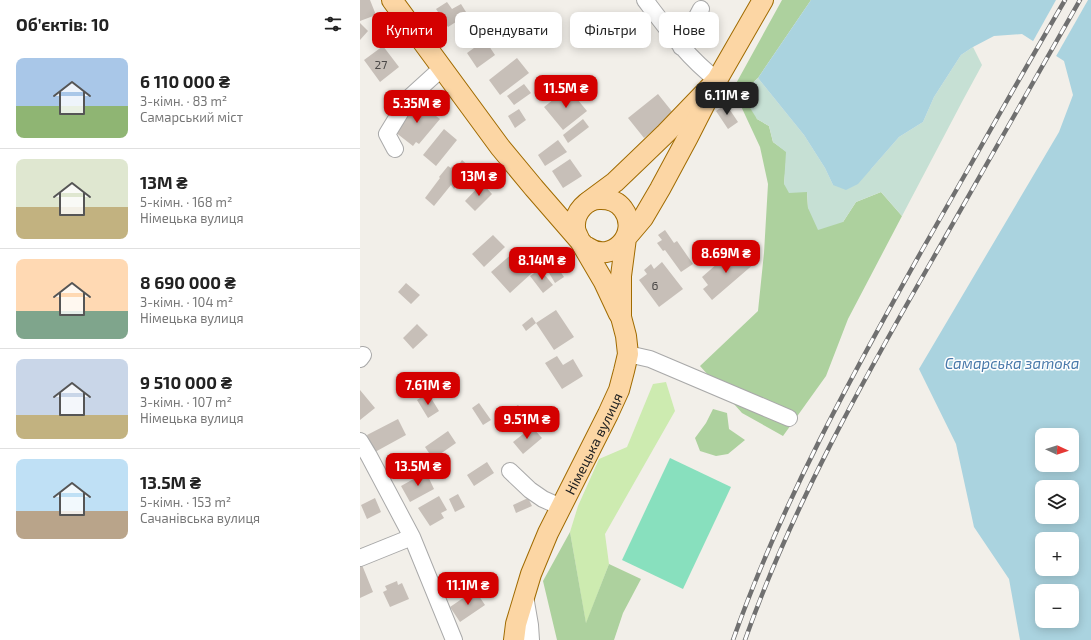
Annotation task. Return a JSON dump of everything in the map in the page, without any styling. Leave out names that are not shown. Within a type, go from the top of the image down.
[{"type":"main road","points":[[392,0],[500,147],[534,188],[586,247],[595,251],[604,252],[613,250],[620,245],[643,218],[688,137],[717,80],[763,0]]},
{"type":"main road","points":[[621,317],[604,282],[576,234],[576,219],[584,206],[615,182],[666,133],[717,80]]},
{"type":"main road","points":[[548,204],[570,206],[598,199],[614,201],[621,206],[626,214],[628,222],[626,238]]},
{"type":"main road","name":"Німецька вулиця","points":[[514,640],[516,624],[531,574],[548,533],[619,390],[628,354],[626,336],[621,317],[621,276],[626,238]]},
{"type":"street","points":[[645,0],[659,18]]},
{"type":"street","points":[[682,48],[703,70],[717,80]]},
{"type":"street","points":[[395,149],[387,134],[409,98],[442,68]]},
{"type":"street","points":[[628,354],[664,364],[789,418]]},
{"type":"street","points":[[360,441],[412,537],[454,640]]},
{"type":"street","points":[[510,471],[530,490],[543,499],[561,507]]},
{"type":"street","points":[[360,558],[412,537]]},
{"type":"street","points":[[525,594],[531,640]]},
{"type":"green space","points":[[782,0],[811,0],[758,78],[746,89],[757,119],[769,126],[773,142],[787,152],[784,184],[807,192],[808,208],[843,222],[856,202],[881,192],[902,216],[848,319],[826,376],[783,436],[742,413],[700,366],[758,311],[764,253],[768,184],[760,147],[733,89]]},
{"type":"green space","points":[[973,47],[982,65],[902,216],[881,192],[856,202],[843,222],[818,230],[808,208],[807,192],[789,193],[784,184],[786,152],[773,142],[769,126],[757,119],[747,103],[746,89],[758,78],[804,135],[825,168],[833,185],[871,169],[899,137],[923,122],[934,97],[961,55]]},
{"type":"green space","points":[[666,382],[675,411],[605,534],[609,564],[586,624],[570,532],[578,506],[599,459],[627,447],[653,384]]},
{"type":"green space","points":[[713,409],[727,413],[729,429],[745,440],[728,454],[716,456],[700,451],[695,438],[706,423]]},
{"type":"green space","points":[[670,458],[731,487],[683,589],[622,560]]},
{"type":"green space","points":[[570,532],[586,623],[609,564],[641,579],[623,613],[614,640],[557,640],[543,581]]},
{"type":"water","name":"Самарська затока","points":[[811,0],[1091,0],[1091,640],[1020,640],[1009,579],[974,527],[956,444],[919,369],[1059,132],[1073,95],[1064,61],[1022,34],[994,36],[973,47],[961,55],[934,97],[923,122],[899,137],[858,184],[846,190],[833,185],[825,168],[804,135],[758,78]]},
{"type":"pier","points":[[1056,0],[1088,0],[1055,58],[1032,43]]},
{"type":"building","points":[[360,0],[370,0],[375,12],[372,12],[372,16],[360,21]]},
{"type":"building","points":[[447,2],[452,9],[461,4],[466,12],[455,12],[455,23],[448,27],[447,12],[438,12],[436,9]]},
{"type":"building","points":[[360,23],[368,31],[360,40]]},
{"type":"building","points":[[380,48],[385,48],[399,67],[380,82],[364,60]]},
{"type":"building","points":[[474,48],[490,48],[495,55],[477,68],[467,53]]},
{"type":"building","points":[[517,58],[529,73],[500,95],[489,80]]},
{"type":"building","points":[[524,84],[531,93],[514,105],[507,96]]},
{"type":"building","points":[[568,88],[587,111],[563,130],[544,107]]},
{"type":"building","points":[[658,94],[674,114],[644,138],[628,118]]},
{"type":"building","points":[[416,100],[425,108],[429,104],[435,109],[432,113],[440,119],[419,144],[416,142],[413,146],[395,132]]},
{"type":"building","points":[[726,104],[738,122],[728,129],[716,111]]},
{"type":"building","points":[[519,109],[526,120],[515,128],[508,116]]},
{"type":"building","points":[[583,119],[589,127],[568,143],[563,135]]},
{"type":"building","points":[[444,129],[457,140],[436,166],[423,155]]},
{"type":"building","points":[[558,140],[567,152],[545,166],[538,155]]},
{"type":"building","points":[[570,159],[582,176],[563,188],[552,171]]},
{"type":"building","points":[[462,160],[471,168],[454,189],[451,185],[434,206],[425,198],[448,166],[451,168],[452,166],[456,169]]},
{"type":"building","points":[[473,169],[479,174],[470,185],[464,180]]},
{"type":"building","points":[[482,183],[492,194],[475,211],[465,201]]},
{"type":"building","points":[[665,230],[674,243],[677,241],[693,264],[681,272],[665,250],[663,251],[657,243],[662,240],[658,235]]},
{"type":"building","points":[[493,235],[505,247],[484,267],[472,254]]},
{"type":"building","points":[[514,252],[533,272],[510,293],[491,272]]},
{"type":"building","points":[[745,252],[755,263],[712,300],[703,289],[708,285],[702,277],[726,256],[733,263]]},
{"type":"building","points":[[554,262],[564,277],[555,283],[546,268]]},
{"type":"building","points":[[662,262],[683,289],[659,307],[639,280],[647,274],[644,270],[651,264],[654,269]]},
{"type":"building","points":[[540,269],[553,285],[543,293],[530,276]]},
{"type":"building","points":[[406,283],[420,295],[411,304],[398,292]]},
{"type":"building","points":[[556,310],[574,337],[554,350],[536,323]]},
{"type":"building","points":[[532,317],[536,323],[526,331],[522,325]]},
{"type":"building","points":[[417,324],[428,335],[413,349],[403,338]]},
{"type":"building","points":[[557,356],[563,365],[573,359],[583,376],[562,389],[545,363]]},
{"type":"building","points":[[360,390],[375,408],[360,420]]},
{"type":"building","points":[[428,393],[439,411],[428,418],[417,400]]},
{"type":"building","points":[[479,403],[491,420],[483,425],[472,408]]},
{"type":"building","points":[[518,405],[528,417],[511,430],[501,417]]},
{"type":"building","points":[[398,419],[406,435],[375,452],[367,435]]},
{"type":"building","points":[[532,427],[542,438],[523,454],[513,442]]},
{"type":"building","points":[[448,431],[456,443],[433,459],[425,447]]},
{"type":"building","points":[[487,462],[494,473],[474,486],[467,475]]},
{"type":"building","points":[[426,472],[434,489],[410,502],[401,486]]},
{"type":"building","points":[[458,494],[465,507],[455,512],[449,499]]},
{"type":"building","points":[[439,496],[447,510],[441,513],[444,518],[430,526],[418,508]]},
{"type":"building","points":[[375,498],[381,512],[367,519],[361,505]]},
{"type":"building","points":[[528,498],[532,506],[516,513],[513,505]]},
{"type":"building","points":[[362,565],[373,592],[360,598],[360,566]]},
{"type":"building","points":[[397,581],[398,585],[402,583],[409,599],[390,607],[383,592],[387,590],[385,586]]},
{"type":"building","points":[[475,590],[485,605],[460,622],[450,607]]},
{"type":"railway","points":[[733,640],[752,589],[795,490],[843,394],[921,252],[1065,0]]},
{"type":"railway","points":[[745,640],[784,542],[829,447],[879,354],[1080,0]]}]
